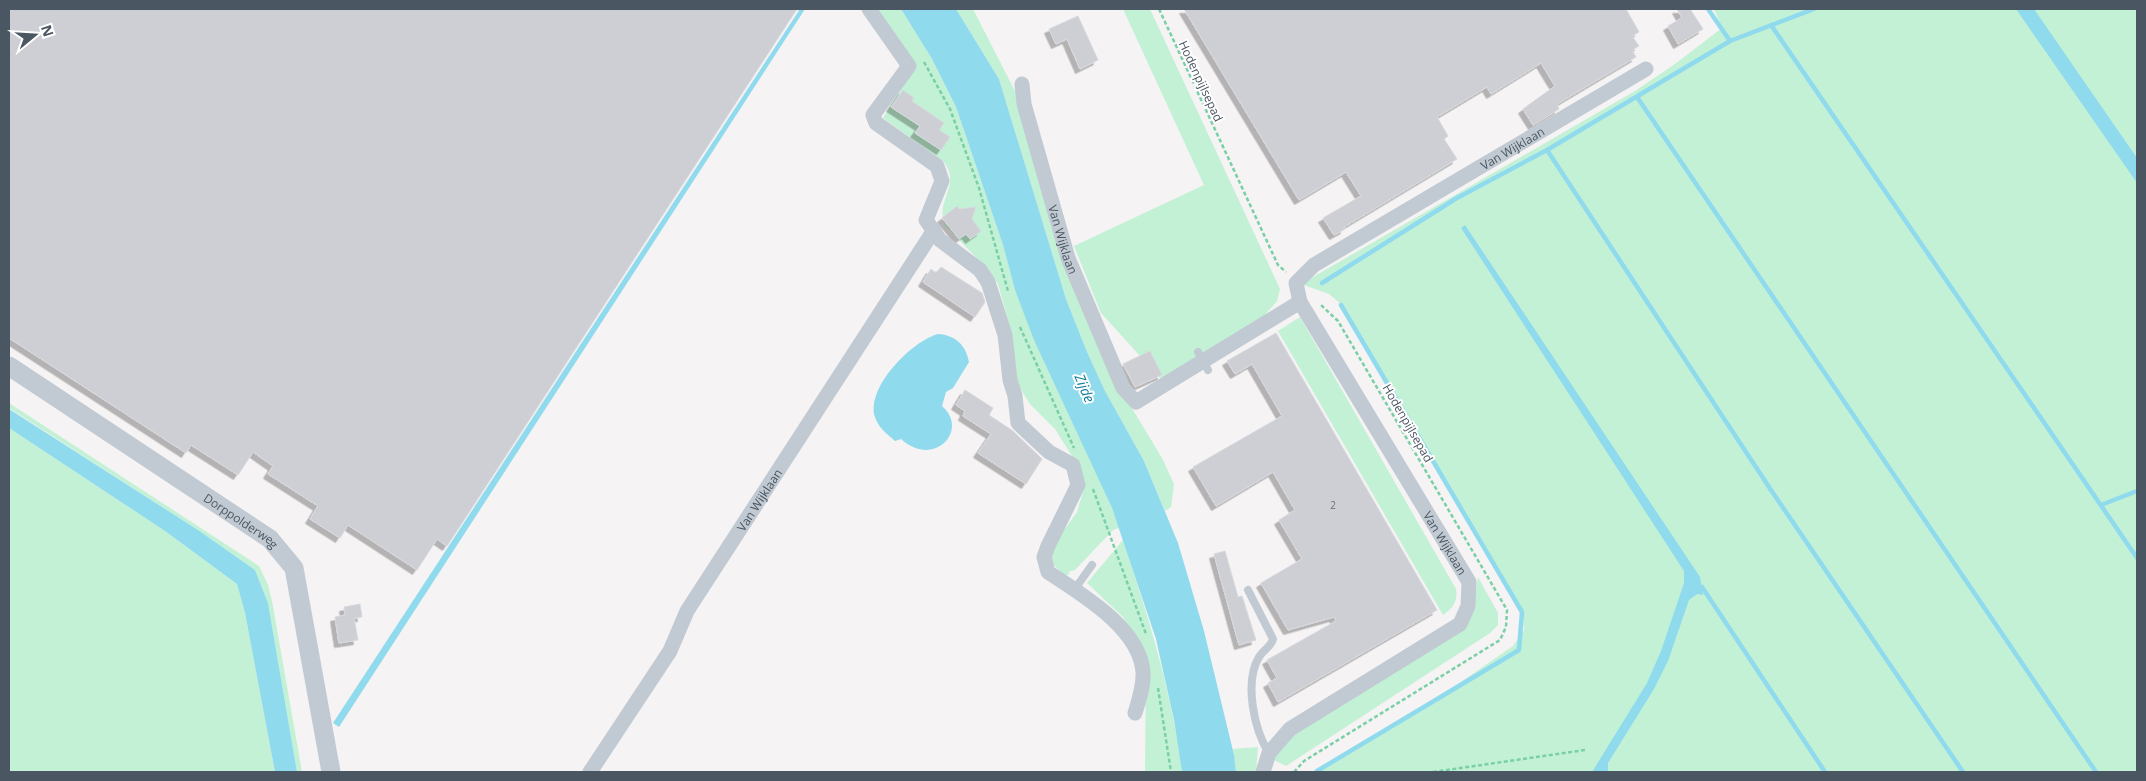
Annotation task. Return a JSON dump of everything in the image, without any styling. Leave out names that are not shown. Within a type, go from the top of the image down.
[{"type":"street","points":[[869,9],[909,66],[873,115],[876,123],[937,166],[942,182],[926,220],[949,248],[980,270],[988,282],[1005,335],[1010,380],[1015,396],[1018,423],[1049,452],[1073,465],[1078,485],[1044,557],[1048,572],[1121,626],[1140,658],[1142,684],[1135,713]]},
{"type":"street","name":"Van Wijklaan","points":[[1263,772],[1269,753],[1290,729],[1460,624],[1468,606],[1469,582],[1300,302],[1296,283],[1314,265],[1646,69]]},
{"type":"street","name":"Van Wijklaan","points":[[1022,84],[1024,104],[1068,258],[1123,388],[1136,402],[1300,302]]},
{"type":"street","name":"Van Wijklaan","points":[[590,772],[670,651],[687,610],[934,230]]},
{"type":"street","name":"Dorppolderweg","points":[[9,366],[270,539],[294,568],[331,772]]},
{"type":"lane","points":[[1074,590],[1092,565]]},
{"type":"lane","points":[[1248,590],[1273,639],[1272,643],[1259,657],[1251,684],[1263,743],[1269,753]]},
{"type":"path","name":"Hodenpijlsepad","points":[[1158,9],[1278,265],[1296,283]]},
{"type":"path","points":[[922,59],[950,109],[979,188],[1010,295]]},
{"type":"path","name":"Hodenpijlsepad","points":[[1294,772],[1304,761],[1500,640],[1506,627],[1507,610],[1338,321],[1317,302]]},
{"type":"path","points":[[1018,322],[1078,456]]},
{"type":"path","points":[[1090,483],[1146,635]]},
{"type":"path","points":[[1156,681],[1171,772]]},
{"type":"path","points":[[1433,772],[1585,750]]},
{"type":"green space","points":[[874,9],[901,9],[932,59],[956,107],[1003,245],[1015,290],[1112,508],[1119,528],[1113,530],[1075,570],[1068,572],[1070,574],[1065,576],[1048,559],[1057,540],[1077,512],[1084,489],[1075,461],[1055,429],[1030,404],[1018,385],[1010,327],[998,284],[990,272],[945,225],[943,208],[950,185],[950,178],[943,161],[883,118],[913,69]]},
{"type":"green space","points":[[956,9],[973,9],[1019,99],[1022,117],[1127,400],[1162,458],[1174,484],[1171,507],[1165,511],[1144,461],[1105,391],[1066,299],[999,79]]},
{"type":"green space","points":[[1123,9],[1150,9],[1280,289],[1277,301],[1265,315],[1161,379],[1101,313],[1074,246],[1204,185]]},
{"type":"green space","points":[[1714,9],[2137,9],[2137,772],[1314,772],[1458,684],[1513,646],[1524,630],[1523,612],[1341,304],[1329,294],[1301,284],[1635,91],[1675,64],[1722,28]]},
{"type":"green space","points":[[1300,317],[1456,589],[1454,604],[1443,615],[1278,331]]},
{"type":"green space","points":[[9,403],[259,566],[268,585],[272,601],[302,772],[297,772],[268,603],[255,570],[198,530],[9,408]]},
{"type":"green space","points":[[9,428],[165,531],[237,584],[245,613],[275,772],[9,772]]},
{"type":"green space","points":[[1123,540],[1166,683],[1182,772],[1145,772],[1146,655],[1123,617],[1087,583]]},
{"type":"green space","points":[[1478,577],[1498,613],[1498,625],[1490,633],[1286,766],[1274,760],[1280,740],[1413,656],[1474,603]]},
{"type":"green space","points":[[1258,747],[1256,772],[1236,772],[1233,749]]},
{"type":"water","points":[[800,9],[805,9],[339,727],[333,723]]},
{"type":"water","name":"Zijde","points":[[901,9],[956,9],[999,79],[1066,299],[1105,391],[1144,461],[1178,543],[1204,631],[1234,755],[1236,772],[1182,772],[1174,720],[1156,639],[1112,508],[1034,340],[1015,290],[1003,245],[956,107],[932,59]]},
{"type":"water","points":[[2016,9],[2034,9],[2137,158],[2137,183]]},
{"type":"water","points":[[1465,225],[1700,577],[1703,595],[1697,594],[1689,600],[1668,661],[1654,689],[1608,763],[1608,772],[1592,772],[1647,683],[1661,651],[1684,583],[1684,571],[1461,228]]},
{"type":"water","points":[[938,334],[950,336],[959,342],[968,356],[969,362],[953,388],[946,392],[942,406],[950,416],[952,426],[950,435],[944,443],[936,448],[925,450],[913,447],[901,439],[895,441],[876,421],[874,405],[877,392],[893,367],[916,346],[927,338]]},
{"type":"water","points":[[9,409],[198,530],[255,570],[268,603],[297,772],[275,772],[245,613],[237,584],[165,531],[9,428]]},
{"type":"building","points":[[9,9],[797,9],[447,546],[437,539],[417,570],[348,525],[340,538],[310,519],[318,506],[268,474],[273,466],[253,452],[238,475],[191,445],[186,453],[9,338]]},
{"type":"building","points":[[1184,9],[1626,9],[1639,32],[1632,36],[1639,46],[1632,50],[1636,57],[1557,104],[1559,109],[1533,125],[1523,109],[1555,86],[1541,63],[1491,94],[1487,87],[1437,117],[1448,136],[1444,139],[1457,159],[1344,227],[1345,229],[1334,235],[1323,218],[1361,196],[1346,172],[1299,200]]},
{"type":"building","points":[[1677,9],[1690,9],[1703,29],[1678,44],[1668,26],[1682,18]]},
{"type":"building","points":[[1078,16],[1098,60],[1080,69],[1067,39],[1056,44],[1049,29]]},
{"type":"building","points":[[903,90],[914,98],[912,101],[944,123],[939,130],[950,137],[941,150],[915,133],[920,126],[891,107]]},
{"type":"building","points":[[957,206],[959,209],[976,207],[972,219],[981,231],[970,239],[966,234],[959,239],[942,218]]},
{"type":"building","points":[[941,267],[982,293],[985,302],[975,317],[923,282],[931,269],[936,273]]},
{"type":"building","points":[[1276,333],[1437,610],[1278,702],[1268,683],[1277,678],[1267,660],[1336,621],[1334,617],[1288,630],[1261,583],[1302,559],[1279,520],[1295,510],[1273,472],[1216,506],[1193,467],[1282,416],[1252,364],[1235,374],[1227,361]]},
{"type":"building","points":[[1150,351],[1162,375],[1135,387],[1123,364]]},
{"type":"building","points":[[965,390],[993,408],[989,415],[1013,431],[1042,459],[1026,484],[978,453],[991,434],[963,416],[965,411],[956,405]]},
{"type":"building","points":[[1225,551],[1238,597],[1242,596],[1256,640],[1239,645],[1214,554]]},
{"type":"building","points":[[360,604],[362,617],[354,618],[358,640],[339,643],[335,617],[345,615],[344,607]]},
{"type":"waterway","points":[[1708,9],[1730,41]]},
{"type":"waterway","points":[[1322,283],[1457,198],[1547,150],[1730,41],[1814,9]]},
{"type":"waterway","points":[[1771,25],[2137,558]]},
{"type":"waterway","points":[[1637,97],[2096,772]]},
{"type":"waterway","points":[[1547,150],[1771,490],[1963,772]]},
{"type":"waterway","points":[[1317,771],[1519,650],[1522,612],[1341,305]]},
{"type":"waterway","points":[[2101,505],[2137,491]]},
{"type":"waterway","points":[[1702,587],[1825,772]]}]
